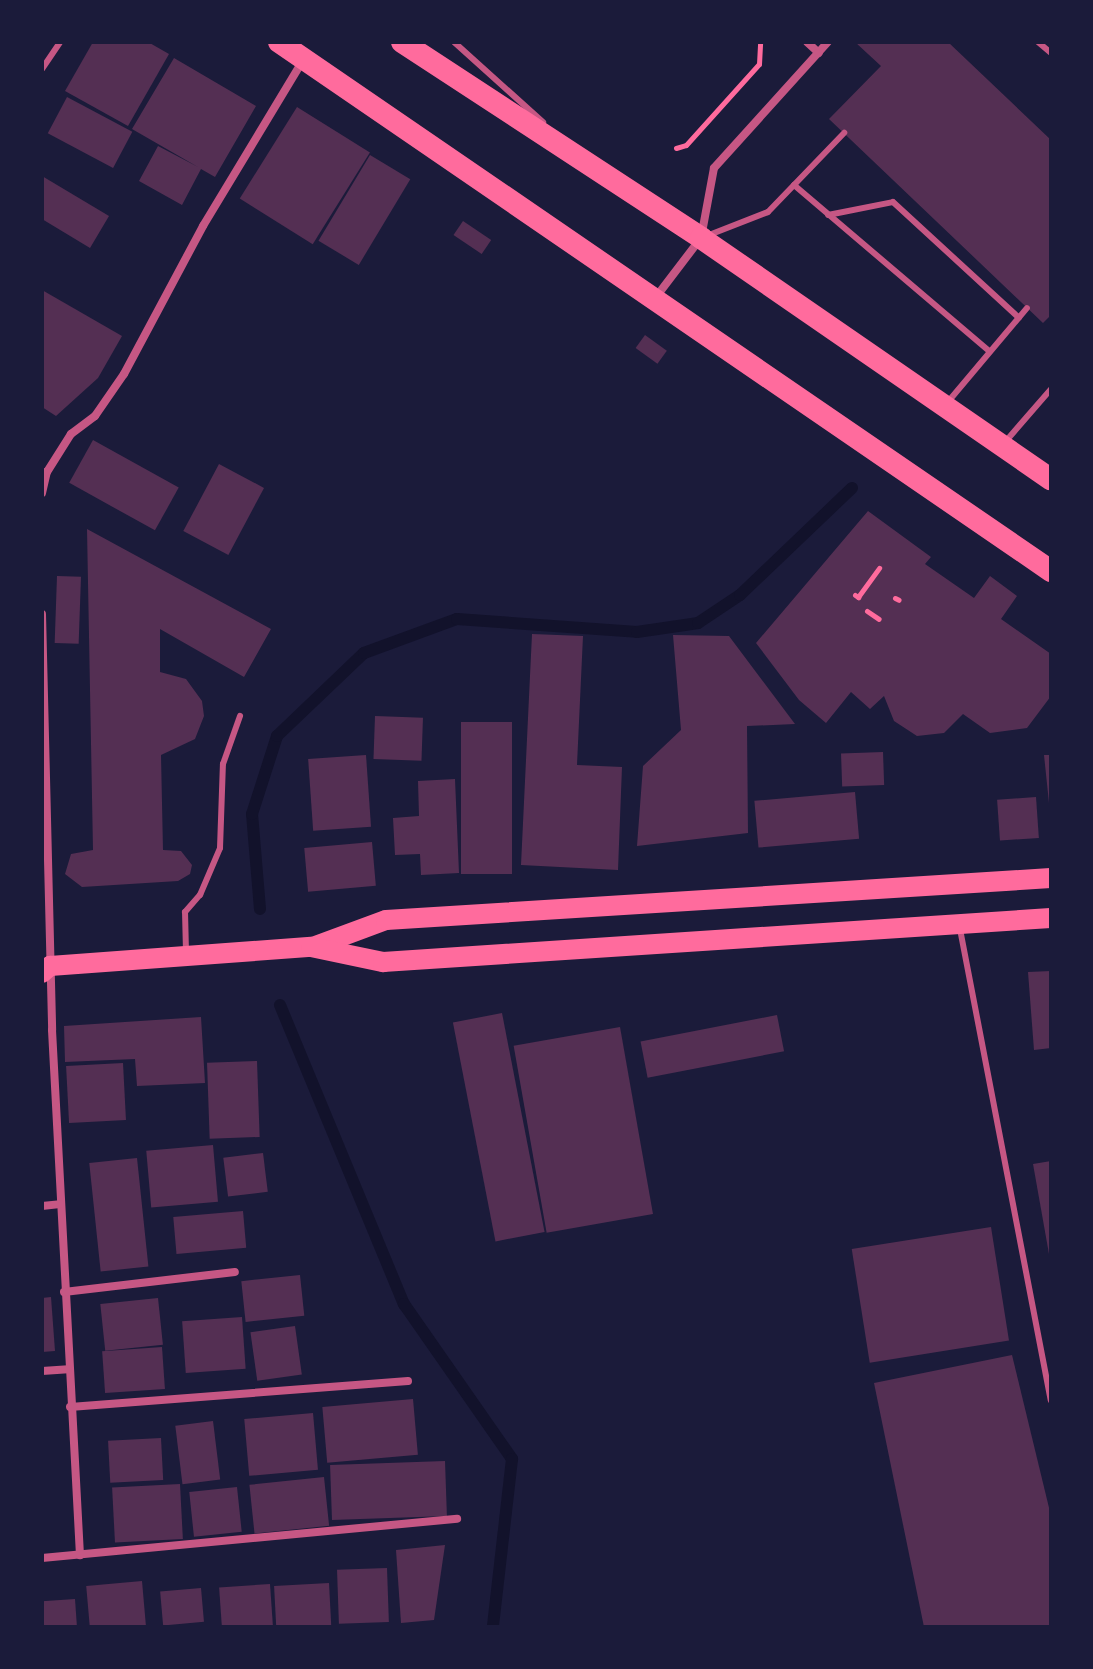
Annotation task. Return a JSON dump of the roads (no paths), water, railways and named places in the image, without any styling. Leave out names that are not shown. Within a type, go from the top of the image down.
[{"type":"highway","points":[[279,42],[1051,571]]},
{"type":"highway","points":[[402,42],[701,238],[1051,479]]},
{"type":"main road","points":[[45,966],[311,947],[386,920],[1051,878]]},
{"type":"main road","points":[[311,947],[383,962],[1051,918]]},
{"type":"street","points":[[807,42],[819,53]]},
{"type":"street","points":[[653,301],[701,238],[714,168],[828,42]]},
{"type":"street","points":[[42,493],[47,472],[71,434],[95,416],[124,374],[203,226],[304,59]]},
{"type":"street","points":[[42,614],[45,966],[80,1555]]},
{"type":"street","points":[[42,1206],[60,1204]]},
{"type":"street","points":[[64,1292],[235,1272]]},
{"type":"street","points":[[42,1371],[68,1369]]},
{"type":"street","points":[[70,1407],[408,1381]]},
{"type":"street","points":[[42,1558],[457,1519]]},
{"type":"lane","points":[[42,69],[60,42]]},
{"type":"lane","points":[[454,42],[602,175]]},
{"type":"lane","points":[[1038,42],[1051,53]]},
{"type":"lane","points":[[701,238],[768,212],[844,133]]},
{"type":"lane","points":[[794,185],[990,352]]},
{"type":"lane","points":[[828,215],[893,202],[1019,318]]},
{"type":"lane","points":[[945,406],[1027,308]]},
{"type":"lane","points":[[1003,445],[1051,389]]},
{"type":"lane","points":[[186,955],[185,912],[200,895],[220,848],[223,764],[240,716]]},
{"type":"lane","points":[[959,925],[1051,1400]]},
{"type":"waterway","points":[[260,909],[252,814],[277,736],[364,653],[457,619],[637,632],[698,623],[740,595],[852,488]]},
{"type":"waterway","points":[[280,1005],[404,1304],[512,1459],[493,1627]]}]
